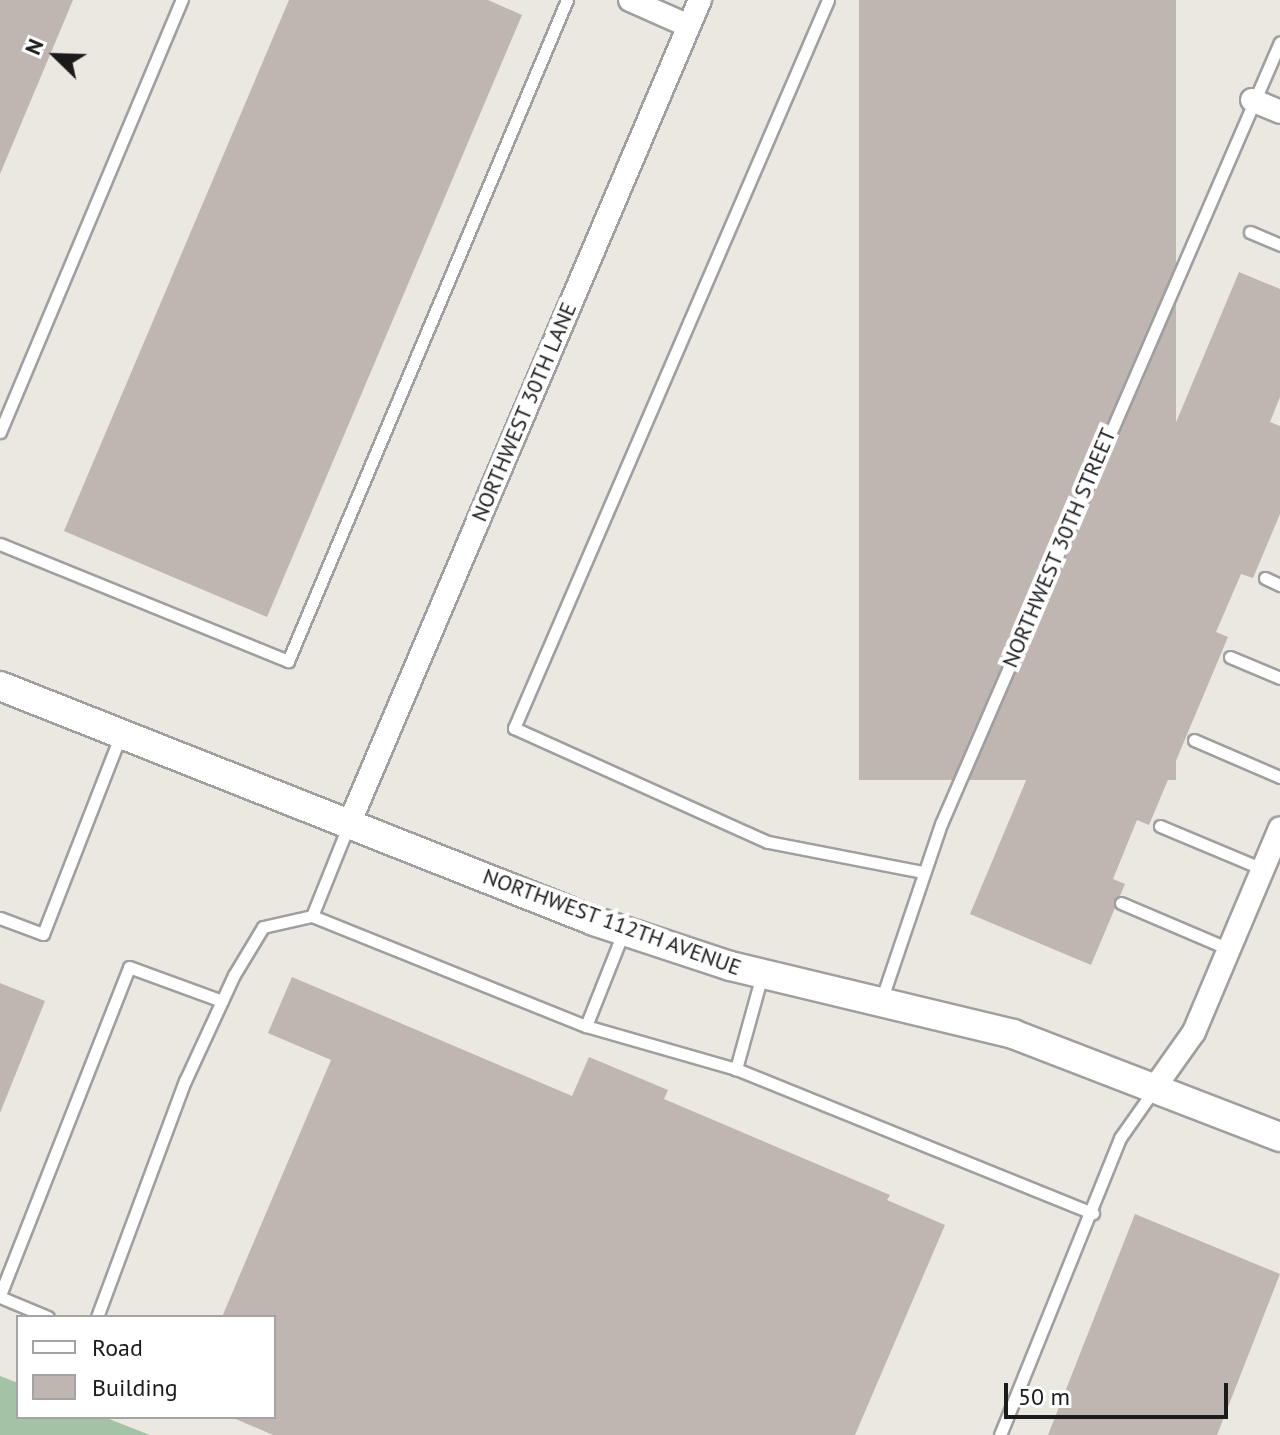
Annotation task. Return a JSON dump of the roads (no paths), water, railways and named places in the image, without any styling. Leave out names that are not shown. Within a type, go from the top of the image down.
[{"type":"street","points":[[630,0],[689,26]]},
{"type":"street","name":"NORTHWEST 30TH LANE","points":[[349,824],[700,0]]},
{"type":"street","points":[[1252,100],[1280,112]]},
{"type":"street","name":"NORTHWEST 112TH AVENUE","points":[[0,686],[624,931],[763,974],[1013,1034],[1280,1137]]},
{"type":"street","points":[[1155,1087],[1194,1032],[1280,828]]},
{"type":"lane","points":[[0,432],[182,0]]},
{"type":"lane","points":[[0,544],[288,661],[567,0]]},
{"type":"lane","points":[[828,0],[514,728],[768,842],[923,872]]},
{"type":"lane","name":"NORTHWEST 30TH STREET","points":[[881,1002],[923,872],[1252,100],[1280,42]]},
{"type":"lane","points":[[1250,232],[1280,245]]},
{"type":"lane","points":[[1265,578],[1280,585]]},
{"type":"lane","points":[[1230,657],[1280,678]]},
{"type":"lane","points":[[0,918],[43,934],[121,734]]},
{"type":"lane","points":[[1194,740],[1280,777]]},
{"type":"lane","points":[[312,916],[349,824]]},
{"type":"lane","points":[[1160,826],[1263,869]]},
{"type":"lane","points":[[1121,903],[1229,949]]},
{"type":"lane","points":[[98,1315],[185,1081],[222,1001],[263,927],[312,916],[586,1026],[736,1069],[1093,1213]]},
{"type":"lane","points":[[586,1026],[624,931]]},
{"type":"lane","points":[[43,1315],[0,1296],[129,967],[222,1001]]},
{"type":"lane","points":[[736,1069],[763,974]]},
{"type":"lane","points":[[1000,1435],[1093,1213],[1120,1138],[1155,1087]]}]
